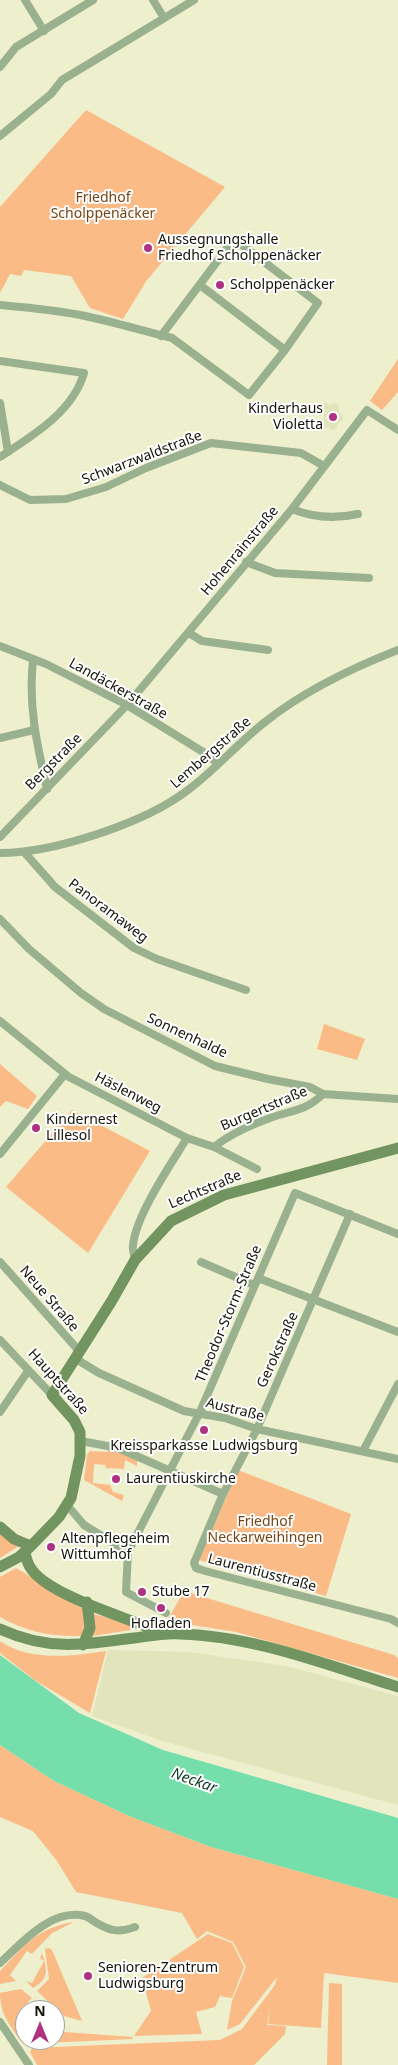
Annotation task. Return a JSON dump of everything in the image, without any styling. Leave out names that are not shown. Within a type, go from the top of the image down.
[{"type":"street","points":[[25,0],[44,31]]},
{"type":"street","points":[[0,66],[16,47],[93,0]]},
{"type":"street","points":[[153,0],[164,18]]},
{"type":"street","points":[[0,136],[51,94],[62,80],[194,0]]},
{"type":"street","points":[[0,305],[83,315],[161,336],[172,338],[248,395],[285,350],[318,303],[234,239],[161,336]]},
{"type":"street","points":[[200,285],[285,350]]},
{"type":"street","points":[[0,361],[84,373],[81,383],[59,415],[0,457]]},
{"type":"street","points":[[0,403],[8,452]]},
{"type":"street","name":"Hohenrainstraße","points":[[128,705],[292,509],[368,410],[398,430]]},
{"type":"street","name":"Schwarzwaldstraße","points":[[0,485],[30,500],[66,499],[106,487],[146,468],[211,443],[301,453],[324,466]]},
{"type":"street","points":[[292,509],[309,516],[344,517],[358,514]]},
{"type":"street","points":[[246,562],[275,573],[369,578]]},
{"type":"street","points":[[189,633],[202,642],[268,650]]},
{"type":"street","name":"Landäckerstraße","points":[[0,646],[128,705],[208,755],[218,764]]},
{"type":"street","name":"Lembergstraße","points":[[0,853],[25,853],[114,829],[160,809],[189,790],[264,722],[300,699],[369,661],[398,650]]},
{"type":"street","points":[[33,660],[31,700],[34,730],[47,789]]},
{"type":"street","name":"Bergstraße","points":[[0,837],[128,705]]},
{"type":"street","points":[[0,738],[34,730]]},
{"type":"street","name":"Panoramaweg","points":[[25,853],[56,887],[134,948],[246,990]]},
{"type":"street","name":"Sonnenhalde","points":[[0,918],[29,949],[81,993],[140,1029],[215,1066],[268,1080],[310,1087],[323,1094],[398,1100]]},
{"type":"street","name":"Häslenweg","points":[[0,1021],[65,1074],[187,1138],[214,1146],[257,1169]]},
{"type":"street","points":[[0,1154],[65,1074]]},
{"type":"street","name":"Burgertstraße","points":[[214,1146],[226,1137],[270,1118],[312,1105],[323,1094]]},
{"type":"street","points":[[134,1260],[132,1246],[135,1234],[163,1179],[187,1138]]},
{"type":"street","name":"Lechtstraße","points":[[52,1395],[78,1356],[134,1260],[171,1221],[224,1196],[398,1148]]},
{"type":"street","name":"Theodor-Storm-Straße","points":[[128,1552],[199,1414],[295,1193],[350,1214]]},
{"type":"street","points":[[350,1214],[398,1234]]},
{"type":"street","name":"Gerokstraße","points":[[223,1494],[257,1429],[350,1214]]},
{"type":"street","name":"Neue Straße","points":[[0,1262],[78,1356]]},
{"type":"street","points":[[201,1262],[313,1300],[398,1332]]},
{"type":"street","name":"Hauptstraße","points":[[0,1340],[52,1395],[77,1426],[81,1441]]},
{"type":"street","name":"Austraße","points":[[78,1356],[161,1401],[184,1411],[225,1418],[257,1429],[398,1459]]},
{"type":"street","points":[[0,1412],[28,1371]]},
{"type":"street","points":[[363,1451],[398,1384]]},
{"type":"street","points":[[0,1567],[28,1549],[68,1506],[76,1476],[81,1441],[118,1448],[223,1494]]},
{"type":"street","name":"Laurentiusstraße","points":[[223,1494],[195,1560],[195,1567],[392,1619],[398,1623]]},
{"type":"street","points":[[68,1506],[84,1525],[128,1552],[126,1592],[166,1613]]},
{"type":"street","points":[[0,1526],[28,1549]]},
{"type":"street","points":[[28,1549],[29,1565],[40,1578],[64,1593],[165,1634]]},
{"type":"street","points":[[82,1645],[90,1628],[87,1602]]},
{"type":"street","points":[[0,1630],[37,1643],[82,1645],[165,1634],[235,1641],[286,1652],[398,1687]]},
{"type":"street","points":[[0,1964],[43,1925],[67,1915],[86,1916],[108,1930],[122,1931],[135,1927]]},
{"type":"street","points":[[0,2022],[29,2065]]},
{"type":"shaded area","name":"Kinderhaus Violetta","points":[[325,402],[330,405],[335,403],[339,406],[339,412],[343,415],[343,420],[338,423],[337,428],[332,430],[328,427],[323,430],[318,426],[319,421],[324,418],[324,413],[320,410],[320,404]]},
{"type":"shaded area","points":[[108,1650],[190,1652],[286,1666],[398,1696],[398,1805],[159,1740],[92,1716]]},
{"type":"green space","name":"Friedhof Scholppenäcker","points":[[86,110],[225,187],[147,280],[123,319],[90,308],[71,276],[24,270],[21,276],[10,274],[0,293],[0,207]]},
{"type":"green space","points":[[398,359],[398,392],[382,410],[370,401]]},
{"type":"green space","points":[[324,1024],[365,1039],[357,1060],[317,1049]]},
{"type":"green space","points":[[0,1064],[37,1096],[28,1109],[6,1101],[0,1107]]},
{"type":"green space","points":[[72,1110],[150,1151],[88,1253],[6,1187]]},
{"type":"green space","points":[[109,1450],[137,1458],[137,1466],[125,1460],[124,1469],[105,1468],[106,1465],[94,1464],[93,1483],[110,1485],[113,1492],[124,1495],[122,1501],[84,1480],[87,1455],[90,1451],[107,1452]]},
{"type":"green space","name":"Friedhof Neckarweihingen","points":[[238,1470],[351,1514],[326,1596],[199,1560]]},
{"type":"green space","points":[[0,1534],[19,1546],[0,1558]]},
{"type":"green space","points":[[16,1568],[84,1609],[86,1627],[82,1636],[61,1636],[30,1630],[0,1617],[0,1577]]},
{"type":"green space","points":[[184,1591],[394,1655],[398,1658],[398,1678],[236,1632],[167,1621]]},
{"type":"green space","points":[[94,1614],[143,1628],[93,1636]]},
{"type":"green space","points":[[0,1641],[12,1648],[38,1655],[65,1656],[106,1651],[90,1713],[36,1681],[0,1653]]},
{"type":"green space","points":[[0,1745],[54,1781],[129,1816],[211,1847],[398,1899],[398,1983],[324,1973],[321,2028],[268,2024],[271,2004],[267,2025],[286,2026],[285,2034],[254,2065],[37,2065],[30,2052],[31,2050],[65,2050],[65,2047],[220,2040],[242,2029],[275,1985],[277,1977],[240,2024],[227,2030],[232,2001],[246,1967],[233,1942],[207,1931],[197,1939],[182,1913],[76,1892],[57,1861],[33,1831],[0,1817]]},
{"type":"green space","points":[[74,1922],[52,1933],[32,1954],[27,1951],[10,1975],[16,1981],[0,1984],[0,1971],[32,1939],[50,1929]]},
{"type":"green space","points":[[208,1934],[232,1943],[244,1967],[232,1998],[220,1996],[215,2007],[196,2012],[202,2034],[134,2036],[151,2011],[142,1978]]},
{"type":"green space","points":[[49,1948],[52,1950],[82,2021],[65,2016],[65,2000],[47,2000],[37,1991],[49,1979],[45,1949]]},
{"type":"green space","points":[[42,1953],[45,1964],[46,1969],[46,1974],[42,1981],[33,1988],[26,1981],[32,1983],[44,1961],[40,1958]]},
{"type":"green space","points":[[329,1983],[342,1984],[342,2065],[327,2065]]},
{"type":"green space","points":[[21,1989],[32,1998],[30,2000],[15,2000],[15,2033],[4,2014],[0,1993]]},
{"type":"green space","points":[[65,2032],[133,2037],[132,2039],[65,2042]]},
{"type":"water","name":"Neckar","points":[[0,1655],[79,1713],[163,1750],[398,1818],[398,1899],[211,1847],[129,1816],[54,1781],[0,1745]]},
{"type":"place","name":"Aussegnungshalle Friedhof Scholppenäcker","points":[[148,248]]},
{"type":"place","name":"Scholppenäcker","points":[[220,285]]},
{"type":"place","name":"Kinderhaus Violetta","points":[[333,417]]},
{"type":"place","name":"Kindernest Lillesol","points":[[36,1128]]},
{"type":"place","name":"Kreissparkasse Ludwigsburg","points":[[204,1430]]},
{"type":"place","name":"Laurentiuskirche","points":[[116,1479]]},
{"type":"place","name":"Altenpflegeheim Wittumhof","points":[[51,1547]]},
{"type":"place","name":"Stube 17","points":[[142,1592]]},
{"type":"place","name":"Hofladen","points":[[161,1608]]},
{"type":"place","name":"Senioren-Zentrum Ludwigsburg","points":[[88,1976]]}]
